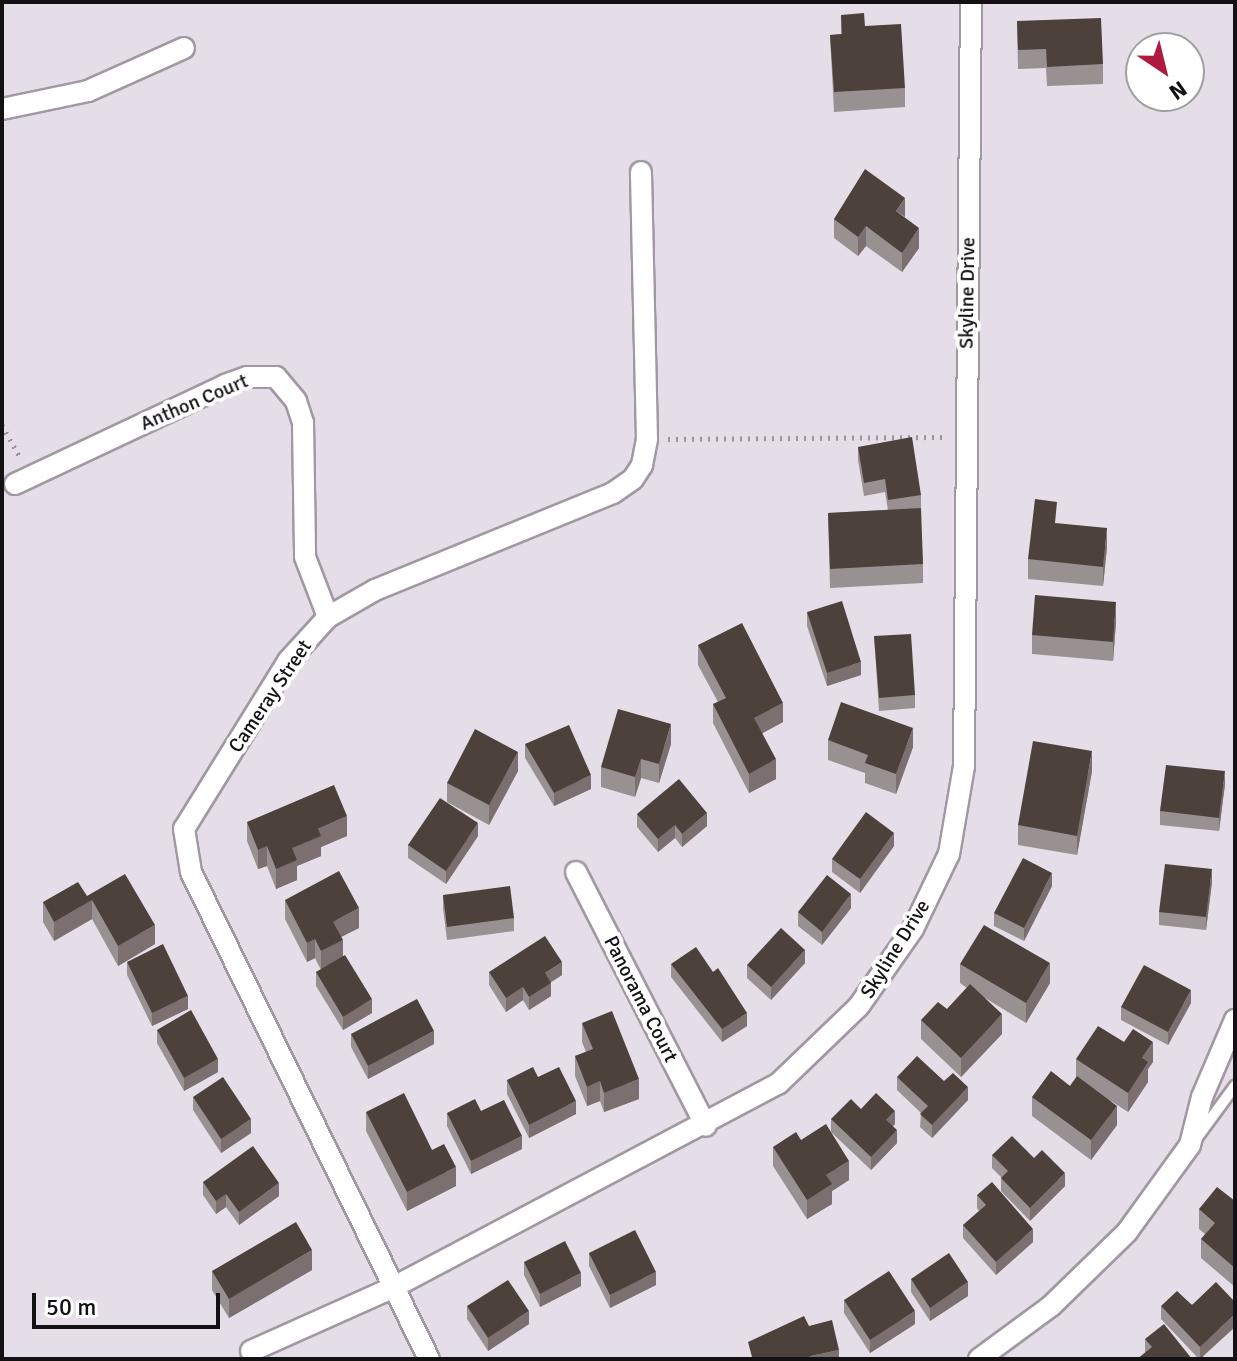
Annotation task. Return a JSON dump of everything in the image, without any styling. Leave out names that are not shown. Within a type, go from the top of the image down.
[{"type":"street","name":"Skyline Drive","points":[[251,1351],[394,1287],[706,1126],[778,1084],[859,1006],[913,929],[949,854],[964,766],[971,2]]},
{"type":"street","points":[[2,109],[88,91],[184,48]]},
{"type":"street","name":"Cameray Street","points":[[429,1359],[185,851],[184,829],[288,661],[328,617],[375,590],[613,493],[642,465],[647,439],[641,172]]},
{"type":"street","name":"Anthon Court","points":[[24,480],[225,385],[247,377],[276,377],[296,401],[303,423],[305,557],[328,617]]},
{"type":"street","name":"Panorama Court","points":[[576,872],[706,1126]]},
{"type":"street","points":[[979,1359],[1051,1306],[1127,1232],[1190,1145],[1202,1097],[1235,1020]]},
{"type":"lane","points":[[1190,1145],[1221,1111],[1235,1086]]},
{"type":"path","points":[[2,425],[24,480]]},
{"type":"path","points":[[647,439],[965,437]]},
{"type":"building","points":[[864,13],[865,26],[901,24],[905,88],[834,92],[830,35],[842,34],[841,15]]},
{"type":"building","points":[[1101,18],[1103,64],[1047,67],[1046,49],[1018,50],[1017,21]]},
{"type":"building","points":[[865,169],[905,198],[896,211],[919,228],[902,253],[866,226],[858,237],[834,219]]},
{"type":"building","points":[[912,437],[921,495],[888,500],[885,479],[864,483],[858,447]]},
{"type":"building","points":[[1035,499],[1057,502],[1055,523],[1107,528],[1103,567],[1028,559]]},
{"type":"building","points":[[921,508],[923,564],[830,569],[828,513]]},
{"type":"building","points":[[1035,595],[1116,602],[1113,642],[1032,635]]},
{"type":"building","points":[[842,601],[861,662],[827,673],[807,612]]},
{"type":"building","points":[[742,623],[783,703],[754,718],[776,759],[749,774],[713,704],[726,698],[698,645]]},
{"type":"building","points":[[911,634],[915,695],[879,698],[874,636]]},
{"type":"building","points":[[841,702],[913,728],[896,774],[865,763],[868,755],[828,740]]},
{"type":"building","points":[[618,709],[671,724],[659,764],[641,759],[635,777],[601,767]]},
{"type":"building","points":[[569,725],[591,775],[554,793],[525,744]]},
{"type":"building","points":[[475,729],[518,752],[489,805],[447,783]]},
{"type":"building","points":[[1033,741],[1092,751],[1077,836],[1018,825]]},
{"type":"building","points":[[1166,765],[1225,771],[1219,818],[1160,811]]},
{"type":"building","points":[[679,779],[707,813],[682,834],[675,825],[658,839],[637,814]]},
{"type":"building","points":[[334,785],[347,816],[318,829],[321,836],[292,848],[297,860],[276,869],[267,846],[258,850],[247,822]]},
{"type":"building","points":[[440,798],[478,823],[446,871],[408,845]]},
{"type":"building","points":[[866,812],[894,833],[860,879],[832,859]]},
{"type":"building","points":[[1023,858],[1052,873],[1024,928],[994,913]]},
{"type":"building","points":[[1165,864],[1212,869],[1206,917],[1159,912]]},
{"type":"building","points":[[339,871],[359,908],[333,922],[343,940],[321,951],[315,939],[307,943],[285,900]]},
{"type":"building","points":[[125,874],[155,925],[118,946],[92,900],[54,922],[43,902],[78,882],[87,896]]},
{"type":"building","points":[[827,875],[851,894],[822,932],[798,912]]},
{"type":"building","points":[[510,886],[514,918],[447,927],[443,895]]},
{"type":"building","points":[[984,925],[1050,963],[1026,1003],[960,964]]},
{"type":"building","points":[[781,928],[805,950],[771,987],[747,965]]},
{"type":"building","points":[[545,936],[562,962],[545,973],[551,983],[529,997],[523,987],[506,998],[489,972]]},
{"type":"building","points":[[163,944],[188,996],[152,1013],[127,962]]},
{"type":"building","points":[[696,947],[713,972],[718,968],[747,1013],[722,1029],[671,964]]},
{"type":"building","points":[[345,955],[372,999],[343,1017],[316,972]]},
{"type":"building","points":[[1144,965],[1191,990],[1168,1032],[1121,1007]]},
{"type":"building","points":[[970,984],[1002,1014],[961,1058],[921,1020],[938,1002],[947,1009]]},
{"type":"building","points":[[417,999],[434,1031],[368,1066],[351,1034]]},
{"type":"building","points":[[191,1010],[218,1059],[184,1078],[157,1030]]},
{"type":"building","points":[[612,1011],[639,1079],[604,1093],[600,1081],[587,1087],[575,1056],[593,1049],[582,1023]]},
{"type":"building","points":[[1098,1026],[1124,1042],[1133,1029],[1153,1042],[1142,1058],[1148,1062],[1128,1093],[1076,1059]]},
{"type":"building","points":[[917,1056],[944,1081],[953,1073],[968,1087],[932,1125],[920,1114],[928,1106],[897,1077]]},
{"type":"building","points":[[533,1067],[538,1077],[559,1067],[576,1101],[529,1125],[507,1080]]},
{"type":"building","points":[[1051,1071],[1070,1086],[1077,1076],[1117,1106],[1091,1140],[1032,1097]]},
{"type":"building","points":[[223,1077],[251,1119],[221,1139],[193,1097]]},
{"type":"building","points":[[404,1093],[432,1150],[444,1144],[456,1167],[407,1192],[366,1112]]},
{"type":"building","points":[[876,1093],[895,1111],[886,1120],[897,1130],[871,1157],[831,1119],[851,1099],[861,1109]]},
{"type":"building","points":[[475,1099],[481,1111],[504,1100],[522,1136],[471,1161],[447,1113]]},
{"type":"building","points":[[826,1124],[849,1161],[826,1175],[832,1184],[807,1200],[773,1147],[796,1132],[801,1140]]},
{"type":"building","points":[[1012,1136],[1034,1158],[1042,1150],[1065,1173],[1030,1208],[1001,1178],[1008,1171],[992,1155]]},
{"type":"building","points":[[253,1146],[279,1183],[239,1212],[226,1194],[216,1201],[203,1182]]},
{"type":"building","points":[[992,1182],[1033,1229],[996,1262],[963,1225],[986,1205],[977,1195]]},
{"type":"building","points":[[1217,1187],[1235,1201],[1235,1268],[1201,1239],[1215,1223],[1199,1209]]},
{"type":"building","points":[[296,1222],[312,1250],[229,1299],[212,1271]]},
{"type":"building","points":[[635,1230],[656,1272],[610,1295],[589,1253]]},
{"type":"building","points":[[565,1241],[581,1273],[540,1294],[524,1262]]},
{"type":"building","points":[[949,1253],[968,1282],[930,1308],[911,1279]]},
{"type":"building","points":[[889,1271],[915,1311],[870,1340],[844,1300]]},
{"type":"building","points":[[508,1280],[529,1311],[488,1338],[467,1306]]},
{"type":"building","points":[[1216,1282],[1235,1302],[1235,1314],[1200,1347],[1161,1306],[1177,1291],[1192,1305]]},
{"type":"building","points":[[804,1316],[809,1326],[832,1320],[839,1350],[806,1359],[748,1359],[752,1357],[748,1342]]},
{"type":"building","points":[[1164,1324],[1192,1359],[1137,1359],[1152,1347],[1145,1339]]}]
